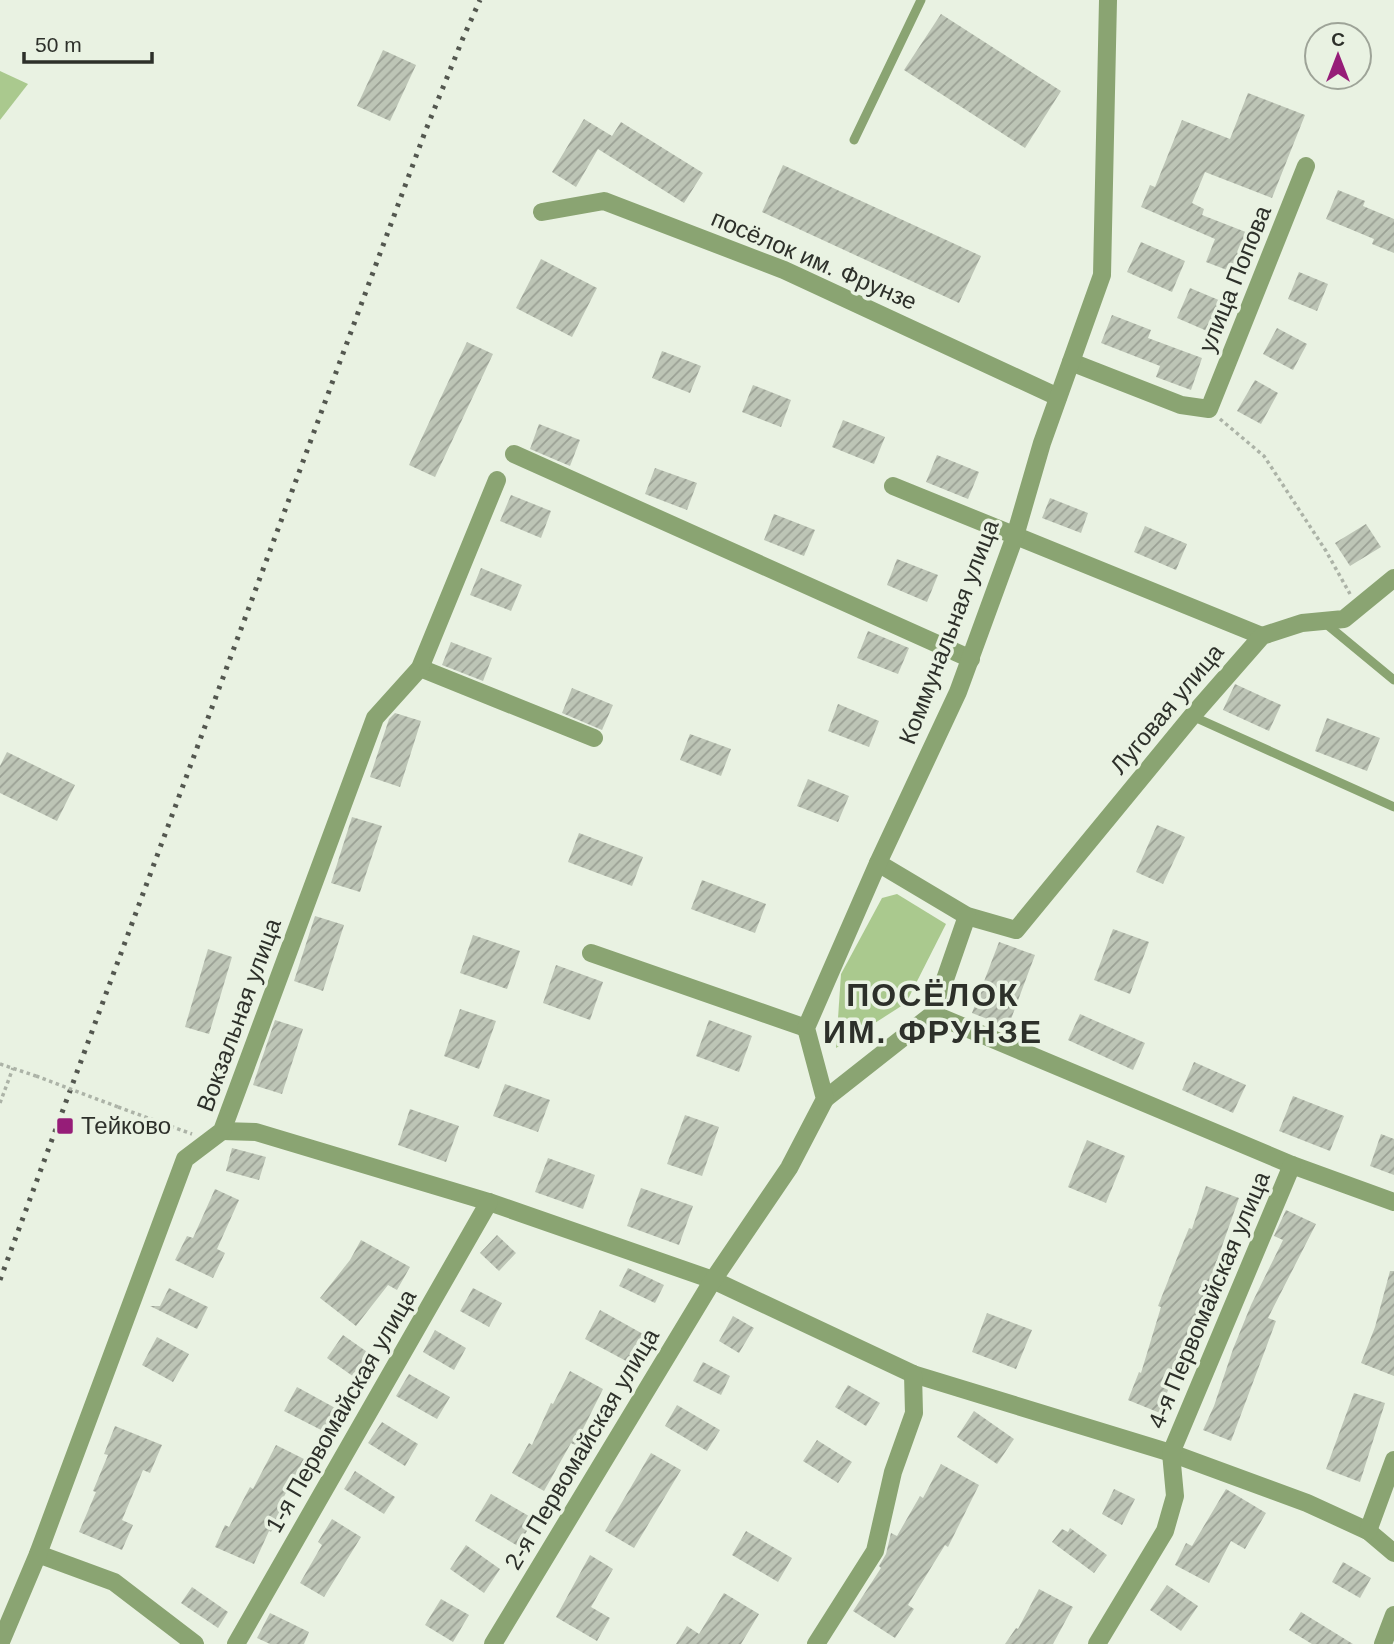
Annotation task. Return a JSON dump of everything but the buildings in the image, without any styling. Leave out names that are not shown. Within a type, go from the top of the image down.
[{"type":"street","name":"Коммунальная улица","points":[[806,1028],[971,659],[1015,536],[1042,443],[1102,275],[1108,0]]},
{"type":"street","name":"улица Попова","points":[[1209,409],[1306,166]]},
{"type":"street","name":"посёлок им. Фрунзе","points":[[542,212],[604,201],[785,270],[1058,397]]},
{"type":"street","points":[[1071,362],[1181,405],[1209,409]]},
{"type":"street","points":[[514,454],[971,659]]},
{"type":"street","name":"Вокзальная улица","points":[[0,1644],[38,1554],[185,1159],[222,1131],[375,718],[420,668],[497,480]]},
{"type":"street","points":[[893,486],[1262,636],[1302,623],[1344,618],[1394,578]]},
{"type":"street","name":"Луговая улица","points":[[967,916],[1016,930],[1192,716],[1262,636]]},
{"type":"street","points":[[420,668],[594,738]]},
{"type":"street","points":[[713,1280],[789,1168],[825,1099],[933,1014],[967,916],[878,863]]},
{"type":"street","points":[[591,954],[806,1028],[825,1099]]},
{"type":"street","points":[[933,1014],[1292,1165],[1394,1202]]},
{"type":"street","points":[[222,1131],[256,1132],[489,1202],[713,1280],[913,1374],[1171,1453],[1307,1503],[1368,1531],[1394,1553]]},
{"type":"street","name":"4-я Первомайская улица","points":[[1097,1644],[1165,1531],[1175,1496],[1171,1453],[1292,1165]]},
{"type":"street","name":"1-я Первомайская улица","points":[[236,1644],[489,1202]]},
{"type":"street","name":"2-я Первомайская улица","points":[[493,1644],[713,1280]]},
{"type":"street","points":[[816,1644],[875,1551],[893,1472],[914,1413],[913,1374]]},
{"type":"street","points":[[1368,1531],[1394,1460]]},
{"type":"street","points":[[38,1554],[114,1582],[195,1644]]},
{"type":"street","points":[[1383,1644],[1394,1615]]},
{"type":"lane","points":[[854,140],[921,0]]},
{"type":"lane","points":[[1323,621],[1394,680]]},
{"type":"lane","points":[[1192,716],[1394,807]]},
{"type":"path","points":[[1209,409],[1264,456],[1326,551],[1357,608]]},
{"type":"path","points":[[0,1064],[192,1135],[222,1131]]},
{"type":"path","points":[[0,1103],[13,1068]]},
{"type":"green space","points":[[0,71],[28,84],[0,120]]},
{"type":"green space","points":[[897,894],[946,924],[906,1003],[836,1048],[841,974],[882,898]]},
{"type":"railway","points":[[0,1280],[425,132],[480,0]]},
{"type":"place","name":"Тейково","points":[[65,1126]]},
{"type":"district","name":"ПОСЁЛОК ИМ. ФРУНЗЕ","points":[[933,1014]]}]
